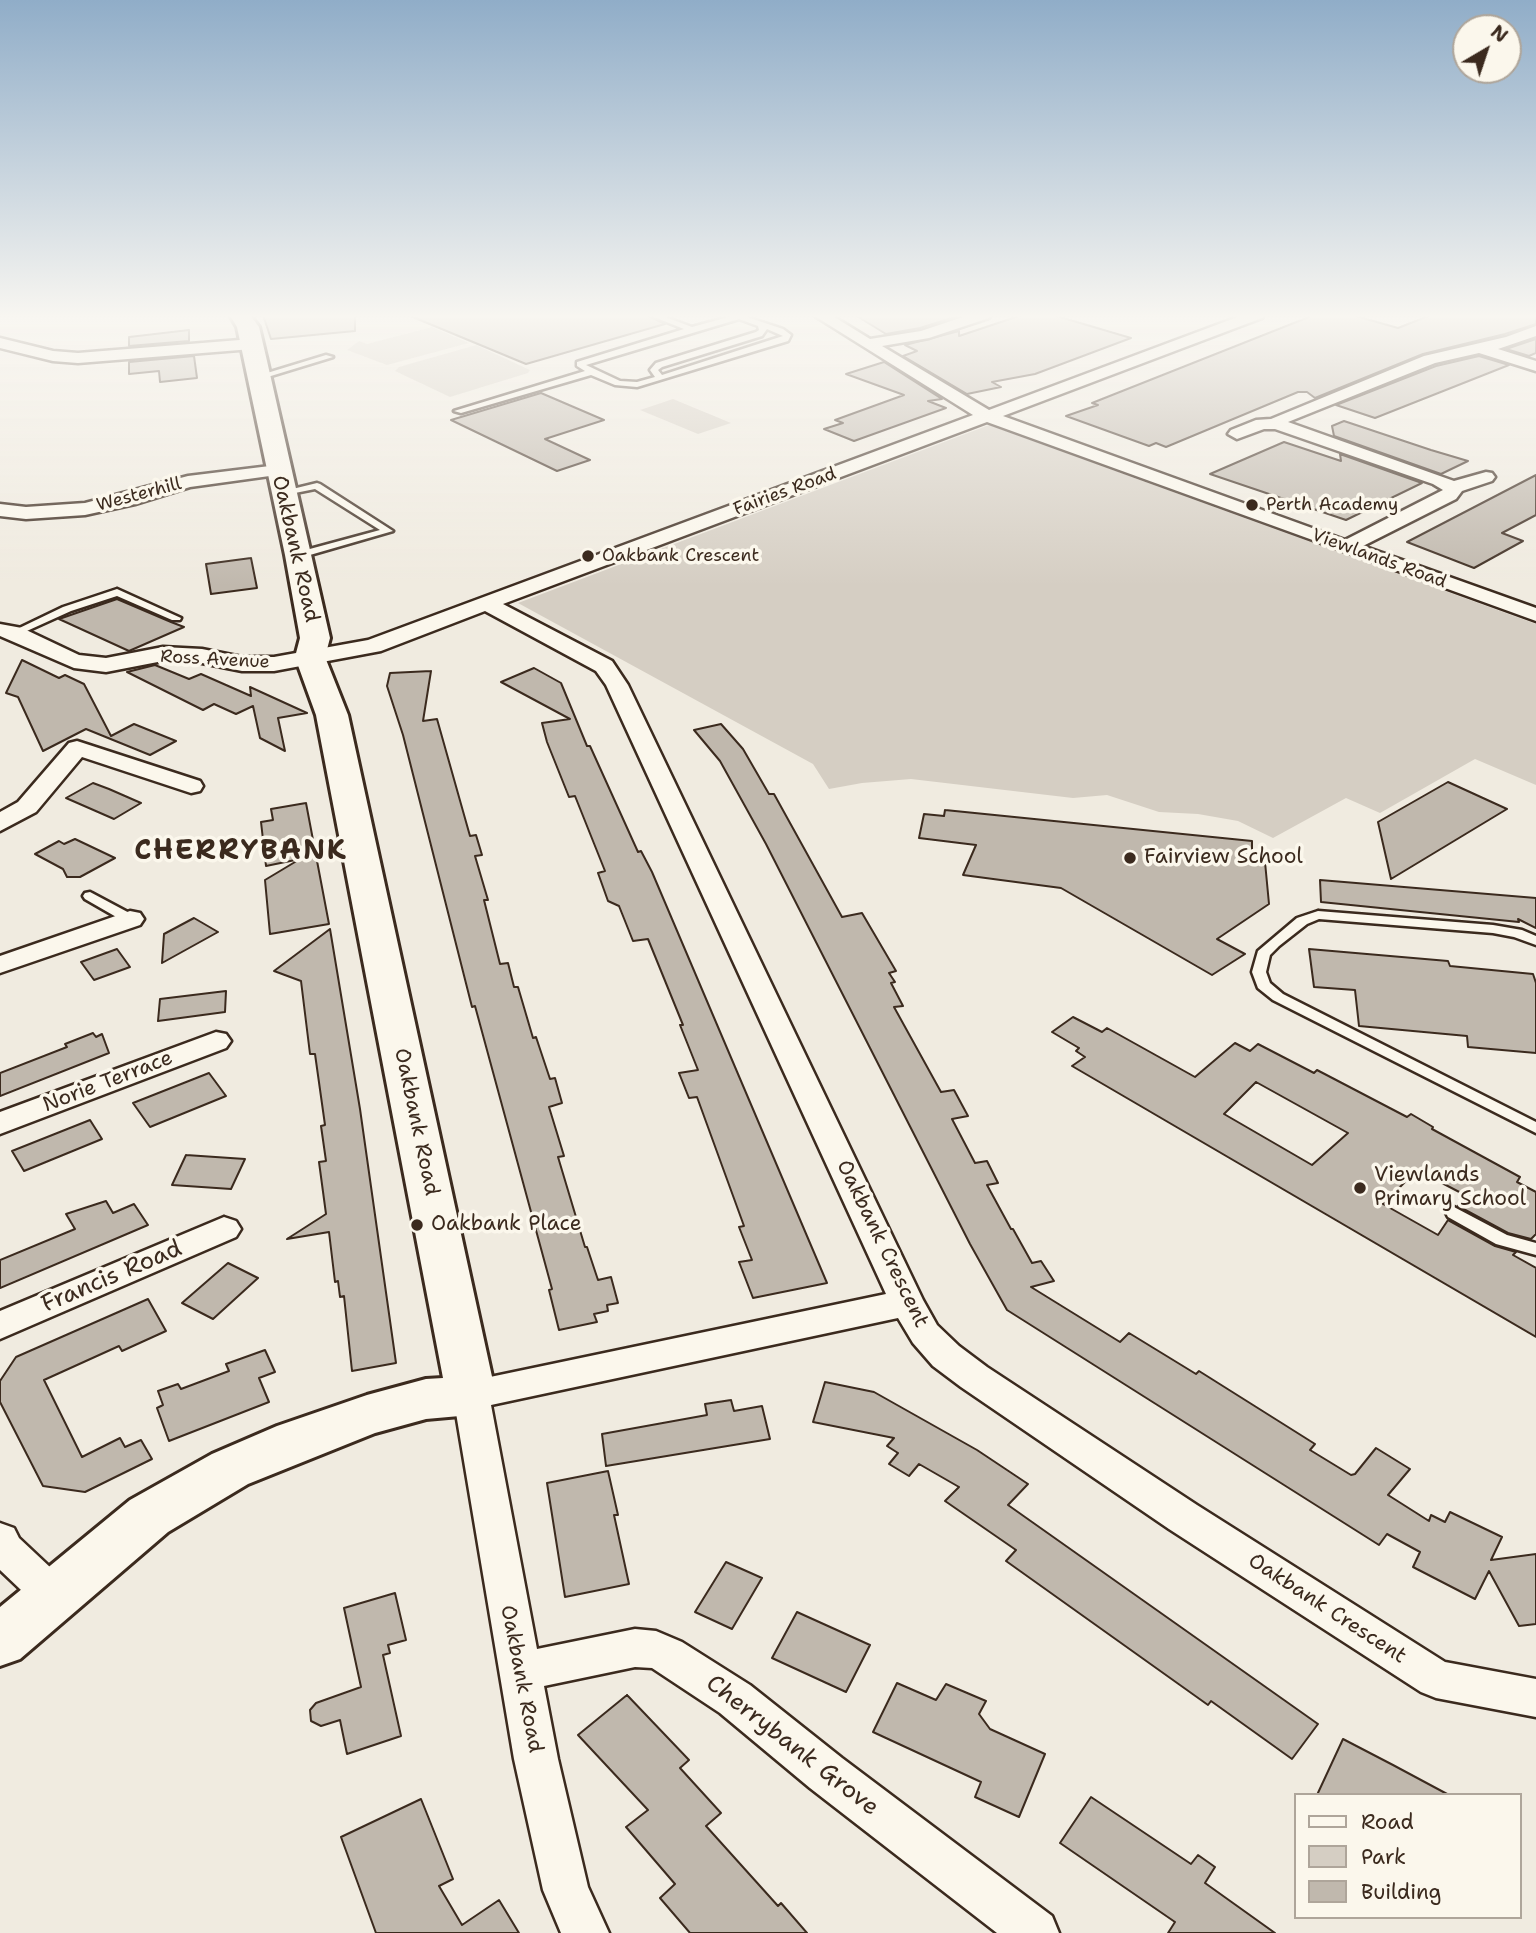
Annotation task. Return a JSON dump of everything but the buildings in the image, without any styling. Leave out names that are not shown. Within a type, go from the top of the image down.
[{"type":"street","name":"Oakbank Road","points":[[264,405],[316,638],[310,657],[332,715],[471,1395],[519,1672],[566,1890],[585,1933]]},
{"type":"street","name":"Viewlands Road","points":[[971,405],[987,415],[1536,615]]},
{"type":"street","name":"Fairies Road","points":[[310,657],[373,646],[1013,405]]},
{"type":"street","points":[[1279,424],[1279,420],[1284,416],[1311,405]]},
{"type":"street","points":[[1237,434],[1262,424],[1279,424],[1439,480],[1452,487],[1468,485],[1486,477]]},
{"type":"street","name":"Westerhill","points":[[0,510],[45,512],[104,506],[188,482],[281,481]]},
{"type":"street","points":[[1346,547],[1451,494],[1454,492],[1452,487]]},
{"type":"street","name":"Oakbank Crescent","points":[[485,603],[604,666],[617,685],[907,1303],[925,1334],[946,1356],[1183,1517],[1436,1679],[1536,1698]]},
{"type":"street","name":"Ross Avenue","points":[[7,631],[74,661],[106,665],[163,654],[202,656],[242,664],[274,664],[310,657]]},
{"type":"street","points":[[0,823],[27,807],[77,748],[191,786]]},
{"type":"street","points":[[0,965],[130,919]]},
{"type":"street","name":"Norie Terrace","points":[[0,1124],[216,1041]]},
{"type":"street","name":"Francis Road","points":[[0,1326],[224,1229]]},
{"type":"street","points":[[0,1641],[149,1516],[230,1469],[295,1441],[367,1415],[426,1399],[471,1395],[907,1303]]},
{"type":"street","points":[[0,1540],[4,1549],[54,1596]]},
{"type":"street","name":"Cherrybank Grove","points":[[519,1672],[635,1648],[646,1648],[667,1655],[736,1699],[826,1773],[1035,1933]]},
{"type":"lane","points":[[458,411],[478,405]]},
{"type":"lane","points":[[281,481],[317,486],[388,531],[299,555]]},
{"type":"lane","points":[[7,631],[117,592],[176,618]]},
{"type":"lane","points":[[90,896],[130,919]]},
{"type":"lane","points":[[1536,942],[1517,933],[1493,929],[1318,915],[1302,921],[1274,943],[1263,954],[1259,972],[1263,985],[1278,997],[1536,1128]]},
{"type":"lane","points":[[1454,1213],[1502,1240],[1536,1249]]},
{"type":"green space","points":[[654,405],[688,405],[731,423],[698,434],[640,410]]},
{"type":"green space","points":[[989,425],[1536,624],[1536,785],[1475,759],[1380,813],[1346,798],[1273,838],[1238,821],[1198,814],[1159,812],[1107,795],[1073,798],[911,779],[829,789],[813,764],[518,603]]},
{"type":"place","name":"Perth Academy","points":[[1252,505]]},
{"type":"place","name":"Oakbank Crescent","points":[[588,556]]},
{"type":"place","name":"Fairview School","points":[[1130,858]]},
{"type":"place","name":"Viewlands Primary School","points":[[1360,1188]]},
{"type":"place","name":"Oakbank Place","points":[[417,1225]]},
{"type":"district","name":"CHERRYBANK","points":[[241,852]]}]
